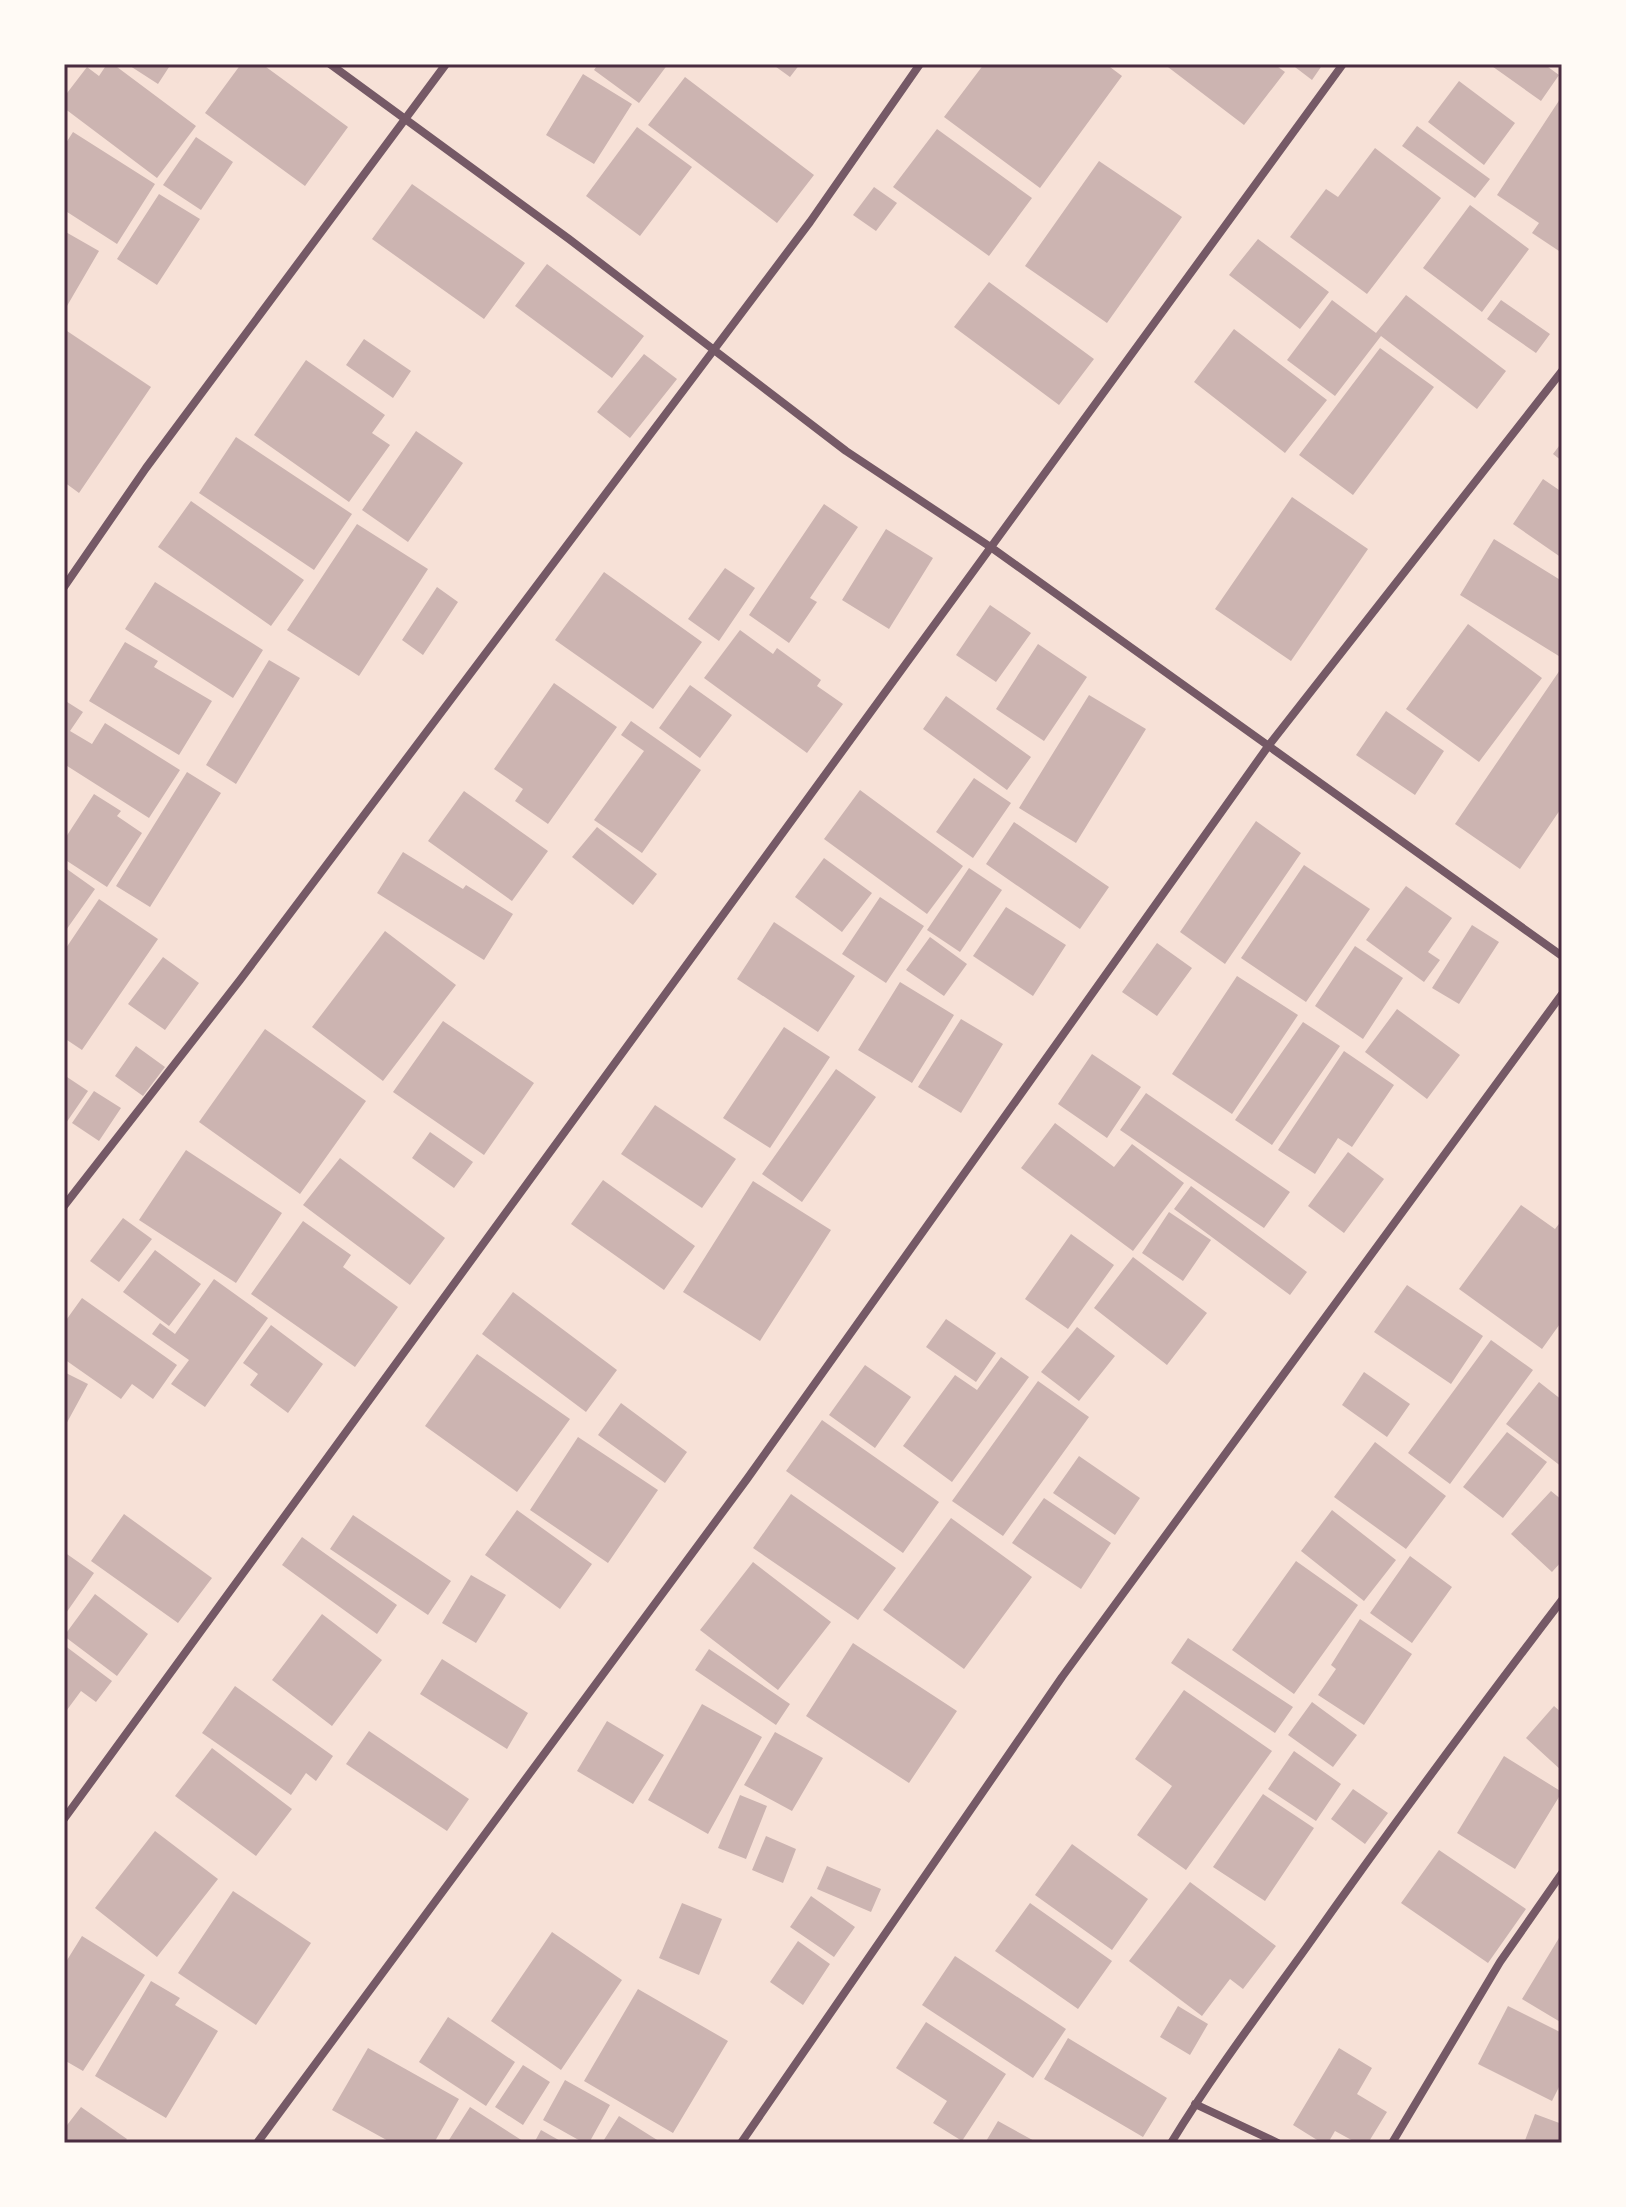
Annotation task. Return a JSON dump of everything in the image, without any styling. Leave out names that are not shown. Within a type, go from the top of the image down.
[{"type":"street","points":[[330,64],[846,451],[992,548],[1562,956]]},
{"type":"street","points":[[64,587],[146,468],[446,64]]},
{"type":"street","points":[[64,1206],[250,968],[810,222],[920,64]]},
{"type":"street","points":[[64,1819],[1343,64]]},
{"type":"street","points":[[257,2143],[747,1479],[1269,745],[1562,371]]},
{"type":"street","points":[[741,2143],[1062,1677],[1562,994]]},
{"type":"street","points":[[1171,2143],[1195,2104],[1473,1717],[1562,1600]]},
{"type":"street","points":[[1392,2143],[1500,1962],[1562,1873]]},
{"type":"street","points":[[1195,2104],[1278,2143]]},
{"type":"building","points":[[107,64],[113,64],[196,126],[157,178],[64,108],[64,97],[87,67],[99,76]]},
{"type":"building","points":[[127,64],[171,64],[158,84]]},
{"type":"building","points":[[241,64],[262,64],[348,127],[305,186],[205,113]]},
{"type":"building","points":[[598,64],[668,64],[639,103],[594,70]]},
{"type":"building","points":[[772,64],[800,64],[790,77]]},
{"type":"building","points":[[984,64],[1106,64],[1122,76],[1040,188],[944,117]]},
{"type":"building","points":[[1164,64],[1274,64],[1285,72],[1244,125]]},
{"type":"building","points":[[1291,64],[1323,64],[1312,80]]},
{"type":"building","points":[[1489,64],[1544,64],[1559,75],[1541,101]]},
{"type":"building","points":[[583,74],[632,104],[594,164],[546,135]]},
{"type":"building","points":[[685,77],[814,175],[777,223],[648,125]]},
{"type":"building","points":[[1459,81],[1515,123],[1484,165],[1428,122]]},
{"type":"building","points":[[1562,96],[1562,253],[1532,233],[1539,223],[1497,195]]},
{"type":"building","points":[[1417,126],[1490,179],[1475,198],[1402,146]]},
{"type":"building","points":[[637,127],[692,167],[640,236],[586,196]]},
{"type":"building","points":[[937,129],[1032,198],[989,256],[893,187]]},
{"type":"building","points":[[73,132],[155,184],[117,244],[64,210],[64,146]]},
{"type":"building","points":[[196,137],[233,162],[201,210],[163,185]]},
{"type":"building","points":[[1375,148],[1441,198],[1367,294],[1290,237],[1326,189],[1338,197]]},
{"type":"building","points":[[1099,161],[1182,217],[1107,323],[1025,266]]},
{"type":"building","points":[[412,184],[525,263],[484,319],[372,239]]},
{"type":"building","points":[[874,187],[897,203],[876,231],[853,215]]},
{"type":"building","points":[[159,194],[200,219],[157,285],[117,259]]},
{"type":"building","points":[[1470,205],[1529,249],[1482,312],[1423,268]]},
{"type":"building","points":[[64,231],[99,251],[67,306],[64,304]]},
{"type":"building","points":[[1258,239],[1329,292],[1300,329],[1229,275]]},
{"type":"building","points":[[547,264],[644,336],[612,378],[515,306]]},
{"type":"building","points":[[989,282],[1094,359],[1059,405],[954,327]]},
{"type":"building","points":[[1406,295],[1506,371],[1477,409],[1381,336],[1335,396],[1287,360],[1332,300],[1376,333]]},
{"type":"building","points":[[1501,300],[1550,334],[1536,353],[1487,319]]},
{"type":"building","points":[[64,329],[151,387],[79,493],[64,482]]},
{"type":"building","points":[[1234,329],[1327,400],[1285,453],[1194,382]]},
{"type":"building","points":[[364,339],[411,371],[393,398],[346,365]]},
{"type":"building","points":[[1380,348],[1434,387],[1353,495],[1299,455]]},
{"type":"building","points":[[644,354],[677,379],[630,438],[597,412]]},
{"type":"building","points":[[306,360],[385,415],[372,433],[390,445],[349,502],[254,435]]},
{"type":"building","points":[[416,431],[463,463],[408,542],[362,510]]},
{"type":"building","points":[[236,437],[352,514],[314,570],[199,493]]},
{"type":"building","points":[[1562,442],[1562,461],[1553,454]]},
{"type":"building","points":[[1543,479],[1562,492],[1562,558],[1513,524]]},
{"type":"building","points":[[1292,497],[1368,549],[1291,661],[1215,609]]},
{"type":"building","points":[[191,501],[304,580],[271,626],[158,547]]},
{"type":"building","points":[[824,504],[858,527],[810,598],[817,602],[789,643],[749,615]]},
{"type":"building","points":[[357,524],[428,569],[359,676],[287,630]]},
{"type":"building","points":[[886,529],[933,558],[889,629],[842,600]]},
{"type":"building","points":[[1494,539],[1562,581],[1562,658],[1460,595]]},
{"type":"building","points":[[725,568],[755,588],[719,641],[688,619]]},
{"type":"building","points":[[604,572],[702,642],[653,709],[555,640]]},
{"type":"building","points":[[155,582],[263,650],[233,698],[125,629]]},
{"type":"building","points":[[437,587],[458,602],[423,655],[402,640]]},
{"type":"building","points":[[990,605],[1031,633],[996,682],[956,655]]},
{"type":"building","points":[[1468,624],[1542,678],[1479,762],[1406,709]]},
{"type":"building","points":[[740,630],[773,654],[777,648],[821,680],[817,686],[843,704],[807,753],[704,678]]},
{"type":"building","points":[[125,642],[158,661],[154,667],[212,701],[179,755],[89,701]]},
{"type":"building","points":[[1038,644],[1087,677],[1044,741],[996,709]]},
{"type":"building","points":[[269,660],[300,678],[236,784],[206,765]]},
{"type":"building","points":[[1562,667],[1562,807],[1520,869],[1455,824]]},
{"type":"building","points":[[554,683],[617,727],[548,824],[515,801],[523,789],[494,769]]},
{"type":"building","points":[[690,685],[732,715],[700,758],[659,728]]},
{"type":"building","points":[[1089,695],[1146,729],[1076,843],[1019,808]]},
{"type":"building","points":[[946,696],[1031,757],[1007,790],[923,729]]},
{"type":"building","points":[[64,700],[83,712],[70,731],[92,744],[105,723],[180,770],[149,818],[64,764]]},
{"type":"building","points":[[1386,711],[1444,751],[1415,795],[1356,755]]},
{"type":"building","points":[[631,721],[701,770],[642,853],[594,820],[644,751],[621,735]]},
{"type":"building","points":[[187,772],[221,793],[150,907],[116,886]]},
{"type":"building","points":[[974,778],[1011,803],[973,858],[936,832]]},
{"type":"building","points":[[860,790],[963,866],[927,914],[824,839]]},
{"type":"building","points":[[464,791],[548,851],[512,901],[428,841]]},
{"type":"building","points":[[94,794],[121,811],[117,816],[142,833],[107,887],[64,859],[64,840]]},
{"type":"building","points":[[1256,821],[1301,853],[1225,964],[1180,932]]},
{"type":"building","points":[[1014,822],[1109,887],[1080,929],[986,864]]},
{"type":"building","points":[[597,827],[657,874],[633,905],[572,857]]},
{"type":"building","points":[[403,852],[463,889],[466,885],[513,914],[484,960],[377,893]]},
{"type":"building","points":[[824,858],[872,893],[842,932],[795,897]]},
{"type":"building","points":[[1304,865],[1370,909],[1306,1002],[1241,958]]},
{"type":"building","points":[[64,867],[95,889],[64,933]]},
{"type":"building","points":[[969,868],[1002,890],[960,952],[927,930]]},
{"type":"building","points":[[1406,886],[1452,918],[1428,952],[1440,960],[1424,982],[1366,940]]},
{"type":"building","points":[[880,897],[924,926],[886,983],[842,954]]},
{"type":"building","points":[[99,899],[158,939],[82,1050],[64,1038],[64,951]]},
{"type":"building","points":[[1006,907],[1066,945],[1033,996],[973,956]]},
{"type":"building","points":[[774,922],[855,976],[818,1032],[737,979]]},
{"type":"building","points":[[1472,925],[1499,942],[1459,1004],[1432,988]]},
{"type":"building","points":[[385,931],[456,985],[383,1081],[312,1027]]},
{"type":"building","points":[[930,937],[967,964],[944,996],[906,970]]},
{"type":"building","points":[[1157,943],[1192,968],[1157,1016],[1122,992]]},
{"type":"building","points":[[1355,946],[1403,978],[1363,1039],[1315,1006]]},
{"type":"building","points":[[163,957],[199,983],[165,1030],[128,1004]]},
{"type":"building","points":[[1237,976],[1298,1015],[1232,1114],[1172,1074]]},
{"type":"building","points":[[900,982],[954,1015],[912,1083],[858,1050]]},
{"type":"building","points":[[1397,1009],[1460,1055],[1427,1099],[1365,1052]]},
{"type":"building","points":[[961,1019],[1003,1044],[961,1113],[918,1087]]},
{"type":"building","points":[[443,1021],[534,1083],[484,1155],[393,1092]]},
{"type":"building","points":[[1303,1022],[1340,1046],[1272,1145],[1235,1120]]},
{"type":"building","points":[[784,1027],[830,1057],[770,1148],[723,1118]]},
{"type":"building","points":[[265,1029],[366,1101],[300,1194],[199,1122]]},
{"type":"building","points":[[136,1046],[165,1067],[143,1096],[115,1076]]},
{"type":"building","points":[[1344,1051],[1394,1085],[1352,1147],[1338,1138],[1315,1174],[1278,1150]]},
{"type":"building","points":[[1092,1054],[1141,1087],[1107,1138],[1058,1104]]},
{"type":"building","points":[[836,1069],[876,1097],[802,1202],[762,1174]]},
{"type":"building","points":[[64,1075],[88,1091],[64,1126]]},
{"type":"building","points":[[94,1091],[121,1108],[99,1141],[72,1123]]},
{"type":"building","points":[[1146,1093],[1290,1192],[1264,1228],[1120,1130]]},
{"type":"building","points":[[655,1105],[736,1159],[702,1208],[621,1154]]},
{"type":"building","points":[[1055,1123],[1114,1167],[1132,1144],[1184,1183],[1133,1251],[1021,1168]]},
{"type":"building","points":[[430,1132],[473,1162],[454,1188],[412,1158]]},
{"type":"building","points":[[186,1150],[282,1213],[236,1283],[139,1220]]},
{"type":"building","points":[[1348,1152],[1384,1179],[1344,1233],[1308,1206]]},
{"type":"building","points":[[340,1158],[445,1238],[410,1285],[303,1205]]},
{"type":"building","points":[[603,1180],[695,1246],[664,1290],[571,1224]]},
{"type":"building","points":[[753,1181],[831,1230],[760,1341],[683,1292]]},
{"type":"building","points":[[1191,1186],[1307,1272],[1290,1295],[1174,1209]]},
{"type":"building","points":[[1521,1205],[1555,1229],[1562,1220],[1562,1321],[1542,1349],[1459,1289]]},
{"type":"building","points":[[1169,1212],[1211,1240],[1183,1281],[1142,1253]]},
{"type":"building","points":[[123,1218],[152,1239],[119,1282],[90,1261]]},
{"type":"building","points":[[303,1221],[351,1255],[343,1267],[398,1307],[355,1367],[251,1294]]},
{"type":"building","points":[[1071,1234],[1114,1265],[1068,1329],[1025,1299]]},
{"type":"building","points":[[155,1250],[201,1284],[169,1326],[123,1292]]},
{"type":"building","points":[[1133,1257],[1207,1313],[1167,1365],[1094,1308]]},
{"type":"building","points":[[214,1279],[268,1318],[205,1407],[171,1384],[189,1360],[152,1334],[160,1323],[175,1334]]},
{"type":"building","points":[[1407,1285],[1483,1336],[1451,1384],[1374,1332]]},
{"type":"building","points":[[513,1292],[617,1370],[586,1412],[482,1334]]},
{"type":"building","points":[[82,1298],[177,1365],[153,1399],[132,1384],[121,1399],[64,1359],[64,1323]]},
{"type":"building","points":[[946,1319],[996,1353],[976,1382],[926,1347]]},
{"type":"building","points":[[271,1325],[323,1364],[288,1413],[250,1385],[258,1374],[243,1363]]},
{"type":"building","points":[[1077,1327],[1115,1356],[1079,1401],[1041,1372]]},
{"type":"building","points":[[1491,1340],[1533,1370],[1450,1484],[1408,1453]]},
{"type":"building","points":[[477,1354],[570,1419],[517,1492],[425,1426]]},
{"type":"building","points":[[1001,1357],[1029,1377],[952,1482],[903,1446],[955,1375],[977,1390]]},
{"type":"building","points":[[865,1365],[911,1397],[875,1448],[829,1415]]},
{"type":"building","points":[[64,1372],[88,1384],[64,1428]]},
{"type":"building","points":[[1364,1372],[1410,1404],[1387,1437],[1342,1405]]},
{"type":"building","points":[[1038,1381],[1089,1417],[1003,1536],[952,1501]]},
{"type":"building","points":[[1539,1382],[1562,1400],[1562,1467],[1506,1424]]},
{"type":"building","points":[[621,1403],[687,1452],[665,1483],[598,1435]]},
{"type":"building","points":[[822,1420],[939,1502],[903,1553],[786,1471]]},
{"type":"building","points":[[1507,1432],[1547,1462],[1503,1518],[1463,1487]]},
{"type":"building","points":[[578,1437],[658,1490],[608,1563],[530,1510]]},
{"type":"building","points":[[1375,1442],[1446,1496],[1406,1549],[1334,1497]]},
{"type":"building","points":[[1079,1456],[1140,1498],[1115,1535],[1053,1493]]},
{"type":"building","points":[[1551,1491],[1562,1500],[1562,1561],[1552,1572],[1511,1534]]},
{"type":"building","points":[[791,1494],[896,1568],[858,1620],[753,1548]]},
{"type":"building","points":[[1044,1498],[1111,1543],[1081,1589],[1012,1543]]},
{"type":"building","points":[[517,1510],[592,1564],[560,1609],[485,1555]]},
{"type":"building","points":[[1332,1510],[1396,1560],[1364,1601],[1301,1551]]},
{"type":"building","points":[[124,1514],[212,1578],[178,1623],[91,1561]]},
{"type":"building","points":[[353,1515],[451,1581],[428,1615],[330,1549]]},
{"type":"building","points":[[951,1518],[1032,1577],[964,1669],[883,1610]]},
{"type":"building","points":[[302,1537],[397,1605],[377,1634],[282,1565]]},
{"type":"building","points":[[64,1552],[94,1573],[64,1616]]},
{"type":"building","points":[[1410,1556],[1452,1587],[1412,1643],[1370,1613]]},
{"type":"building","points":[[1296,1561],[1358,1605],[1294,1694],[1232,1650]]},
{"type":"building","points":[[753,1562],[831,1622],[778,1690],[700,1630]]},
{"type":"building","points":[[471,1575],[506,1595],[476,1643],[442,1623]]},
{"type":"building","points":[[95,1594],[148,1634],[117,1676],[64,1636]]},
{"type":"building","points":[[322,1614],[382,1660],[332,1726],[272,1680]]},
{"type":"building","points":[[1360,1619],[1412,1654],[1364,1725],[1318,1695],[1336,1669],[1331,1665]]},
{"type":"building","points":[[1188,1638],[1293,1707],[1275,1733],[1171,1663]]},
{"type":"building","points":[[853,1643],[957,1711],[909,1783],[806,1716]]},
{"type":"building","points":[[64,1645],[112,1681],[96,1702],[81,1691],[64,1714]]},
{"type":"building","points":[[709,1649],[790,1704],[776,1725],[695,1670]]},
{"type":"building","points":[[442,1659],[528,1713],[507,1749],[420,1694]]},
{"type":"building","points":[[235,1686],[333,1756],[316,1781],[306,1773],[291,1795],[202,1733]]},
{"type":"building","points":[[1184,1690],[1272,1751],[1186,1870],[1137,1835],[1172,1786],[1135,1759]]},
{"type":"building","points":[[1312,1702],[1357,1735],[1333,1767],[1288,1735]]},
{"type":"building","points":[[702,1704],[762,1737],[708,1834],[648,1800]]},
{"type":"building","points":[[1554,1706],[1562,1713],[1562,1771],[1526,1738]]},
{"type":"building","points":[[607,1721],[664,1755],[633,1804],[577,1771]]},
{"type":"building","points":[[369,1731],[469,1799],[447,1831],[346,1764]]},
{"type":"building","points":[[775,1732],[823,1758],[792,1811],[744,1785]]},
{"type":"building","points":[[212,1748],[292,1809],[256,1856],[175,1796]]},
{"type":"building","points":[[1294,1751],[1341,1784],[1316,1821],[1268,1789]]},
{"type":"building","points":[[1504,1756],[1562,1792],[1515,1869],[1457,1833]]},
{"type":"building","points":[[1353,1789],[1388,1813],[1365,1844],[1331,1819]]},
{"type":"building","points":[[1263,1794],[1314,1828],[1265,1901],[1213,1867]]},
{"type":"building","points":[[740,1795],[767,1806],[746,1859],[718,1848]]},
{"type":"building","points":[[155,1831],[218,1879],[157,1957],[95,1908]]},
{"type":"building","points":[[766,1836],[796,1849],[783,1883],[752,1870]]},
{"type":"building","points":[[1072,1844],[1148,1899],[1112,1950],[1035,1895]]},
{"type":"building","points":[[1439,1850],[1526,1909],[1488,1963],[1401,1903]]},
{"type":"building","points":[[827,1866],[881,1889],[871,1912],[817,1889]]},
{"type":"building","points":[[1190,1882],[1276,1946],[1243,1989],[1230,1979],[1202,2016],[1129,1961]]},
{"type":"building","points":[[233,1891],[311,1943],[256,2025],[178,1973]]},
{"type":"building","points":[[811,1896],[855,1927],[834,1957],[790,1927]]},
{"type":"building","points":[[682,1903],[722,1919],[699,1975],[659,1958]]},
{"type":"building","points":[[1030,1903],[1112,1961],[1078,2009],[995,1951]]},
{"type":"building","points":[[552,1932],[622,1980],[561,2070],[491,2021]]},
{"type":"building","points":[[1562,1933],[1562,2023],[1522,1999]]},
{"type":"building","points":[[82,1936],[145,1975],[83,2071],[64,2060],[64,1965]]},
{"type":"building","points":[[798,1941],[830,1964],[803,2005],[770,1982]]},
{"type":"building","points":[[955,1956],[1066,2029],[1033,2078],[922,2005]]},
{"type":"building","points":[[151,1981],[180,1998],[175,2005],[218,2031],[166,2118],[95,2076]]},
{"type":"building","points":[[638,1989],[728,2041],[673,2133],[584,2081]]},
{"type":"building","points":[[1178,2006],[1208,2024],[1190,2055],[1160,2037]]},
{"type":"building","points":[[1508,2006],[1562,2033],[1562,2081],[1552,2101],[1478,2064]]},
{"type":"building","points":[[448,2017],[515,2062],[486,2106],[419,2062]]},
{"type":"building","points":[[926,2022],[1006,2074],[962,2141],[933,2123],[947,2101],[896,2068]]},
{"type":"building","points":[[1068,2038],[1167,2098],[1143,2137],[1044,2079]]},
{"type":"building","points":[[368,2048],[459,2099],[434,2143],[392,2143],[332,2110]]},
{"type":"building","points":[[1339,2048],[1372,2068],[1357,2094],[1387,2112],[1368,2143],[1357,2143],[1335,2131],[1328,2143],[1322,2143],[1293,2125]]},
{"type":"building","points":[[523,2065],[550,2082],[523,2125],[495,2107]]},
{"type":"building","points":[[565,2080],[610,2105],[589,2143],[543,2120]]},
{"type":"building","points":[[81,2107],[127,2139],[124,2143],[64,2143],[64,2129]]},
{"type":"building","points":[[470,2107],[526,2143],[447,2143]]},
{"type":"building","points":[[1535,2114],[1562,2124],[1562,2143],[1524,2143]]},
{"type":"building","points":[[619,2116],[662,2143],[602,2143]]},
{"type":"building","points":[[998,2121],[1038,2143],[985,2143]]},
{"type":"building","points":[[541,2130],[564,2143],[534,2143]]}]
